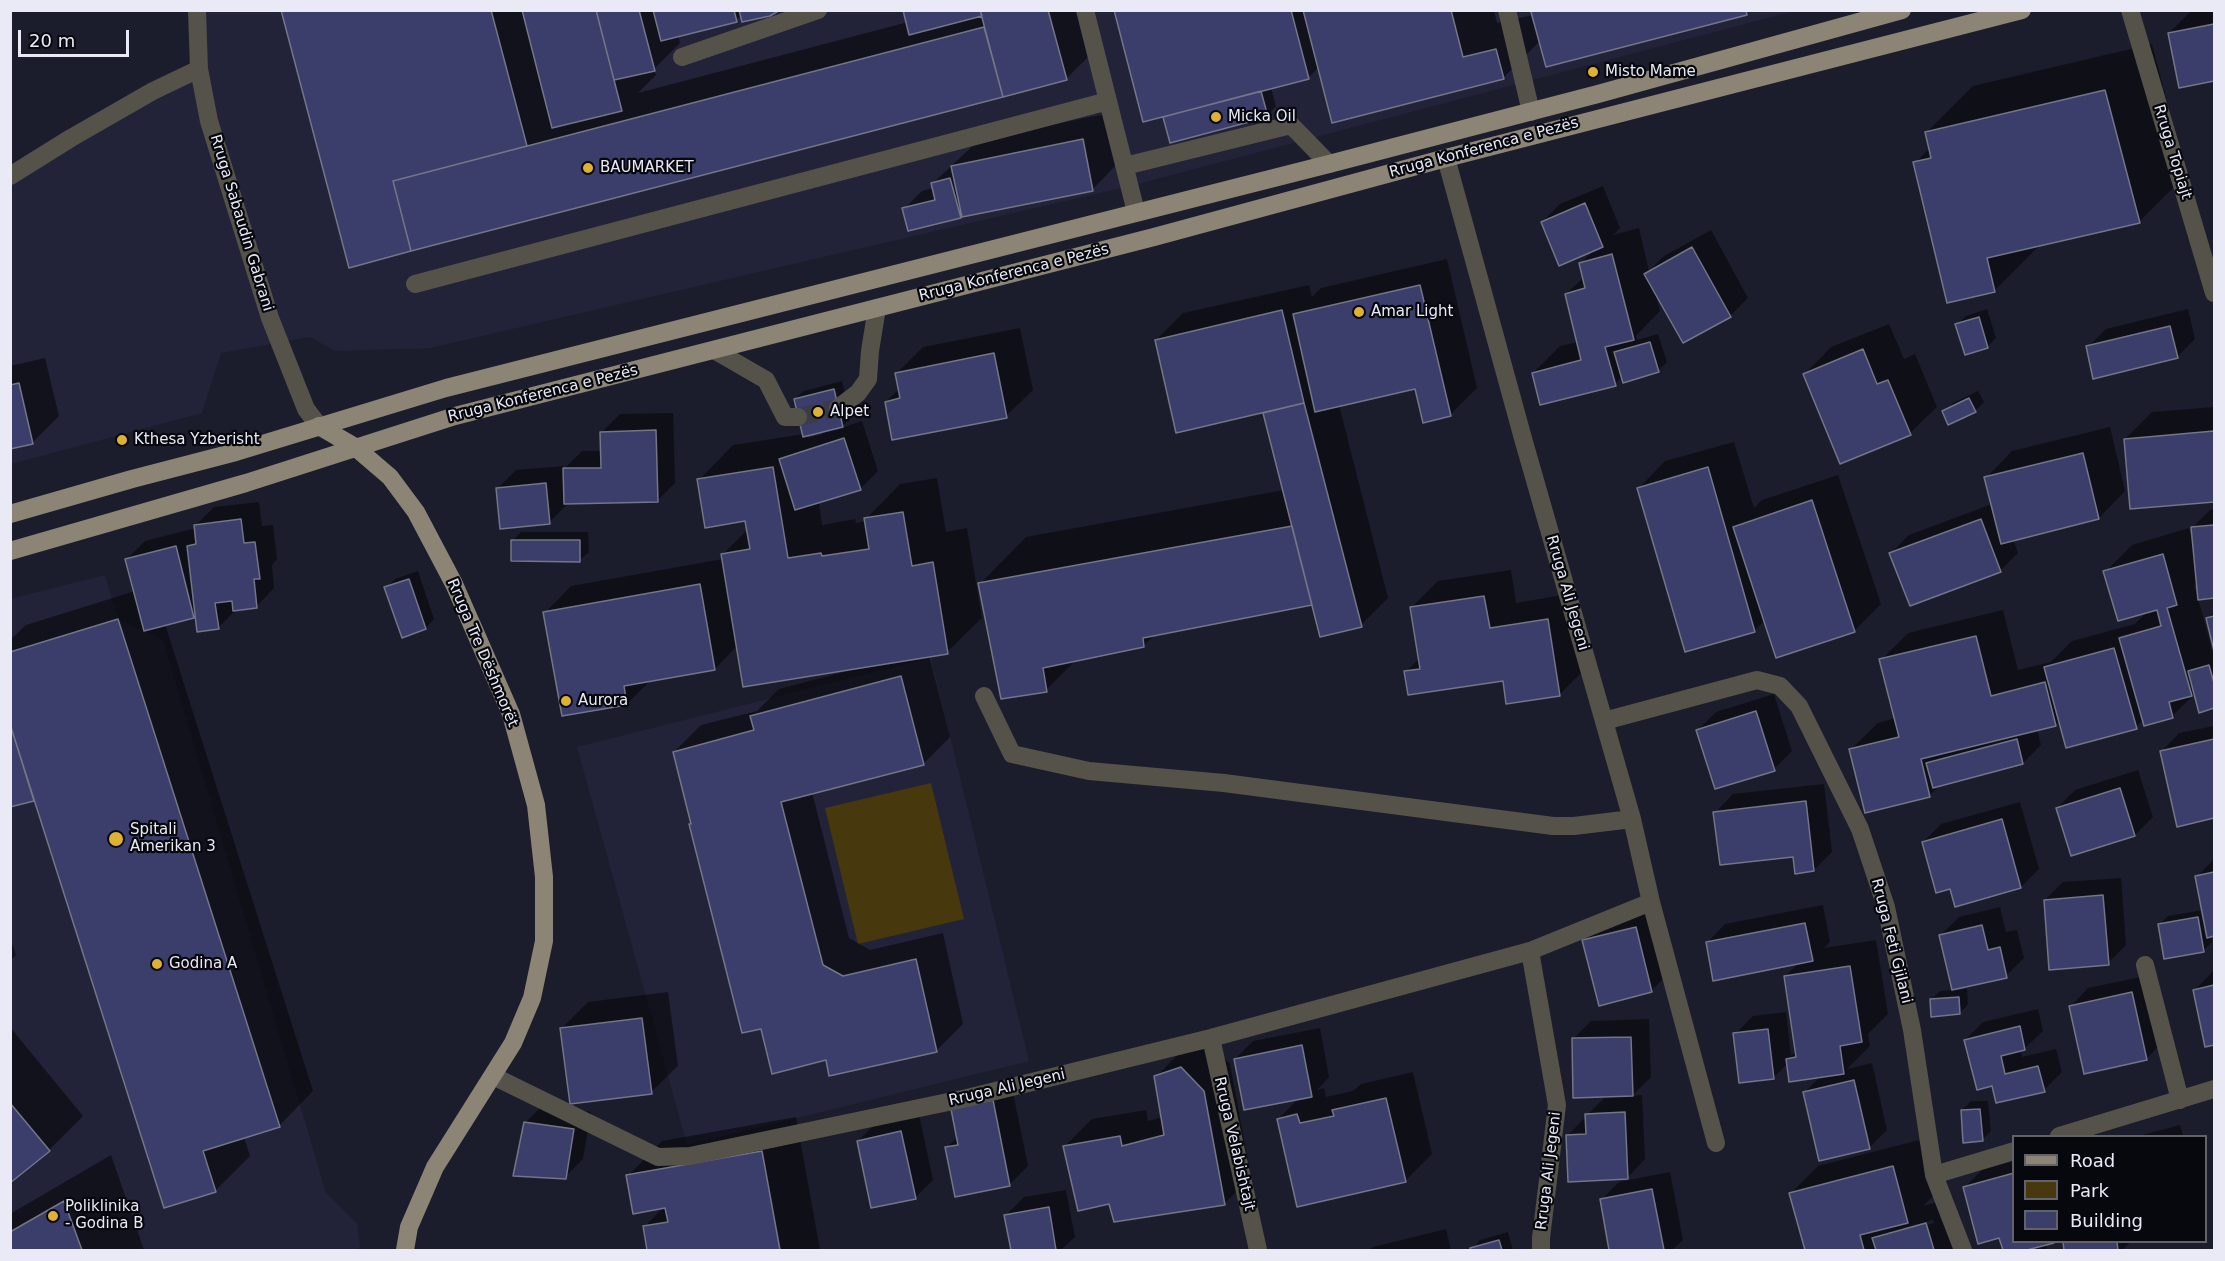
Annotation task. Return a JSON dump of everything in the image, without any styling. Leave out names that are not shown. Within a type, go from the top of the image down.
[{"type":"main road","name":"Rruga Konferenca e Pezës","points":[[10,514],[236,452],[446,388],[1531,112],[1902,10]]},
{"type":"main road","name":"Rruga Konferenca e Pezës","points":[[10,551],[246,483],[454,416],[1143,240],[1446,158],[2022,10]]},
{"type":"main road","name":"Rruga Tre Dëshmorët","points":[[319,426],[355,447],[390,477],[416,512],[454,584],[511,714],[537,805],[544,877],[544,941],[532,998],[513,1043],[435,1167],[409,1227],[405,1251]]},
{"type":"street","name":"Rruga Sabaudin Gabrani","points":[[197,10],[199,69],[209,121],[270,318],[306,409],[319,426]]},
{"type":"street","points":[[682,57],[818,10]]},
{"type":"street","points":[[1085,10],[1136,212]]},
{"type":"street","points":[[1507,10],[1531,112]]},
{"type":"street","name":"Rruga Topiajt","points":[[2130,10],[2214,293]]},
{"type":"street","points":[[10,176],[143,97],[199,69]]},
{"type":"street","points":[[415,284],[1108,101]]},
{"type":"street","points":[[1125,166],[1291,125],[1329,164]]},
{"type":"street","name":"Rruga Ali Jegeni","points":[[493,1076],[658,1157],[690,1156],[955,1100],[1210,1038],[1530,951],[1651,902],[1632,819],[1524,442],[1446,158]]},
{"type":"street","points":[[838,408],[858,393],[868,379],[877,308]]},
{"type":"street","points":[[714,350],[766,380],[785,417],[798,417]]},
{"type":"street","name":"Rruga Feti Gjilani","points":[[1604,721],[1757,680],[1780,686],[1799,706],[1860,829],[1886,907],[1911,1030],[1934,1175],[1963,1251]]},
{"type":"street","points":[[984,696],[1012,754],[1089,771],[1224,783],[1553,826],[1632,819]]},
{"type":"street","points":[[1651,902],[1716,1143]]},
{"type":"street","name":"Rruga Ali Jegeni","points":[[1530,951],[1557,1105],[1540,1238],[1541,1251]]},
{"type":"street","points":[[2145,965],[2180,1100]]},
{"type":"street","name":"Rruga Velabishtajt","points":[[1210,1038],[1258,1251]]},
{"type":"street","points":[[2066,1135],[2214,1089]]},
{"type":"street","points":[[1934,1175],[2012,1150]]},
{"type":"shaded area","points":[[197,11],[1794,11],[1130,186],[430,348],[335,351],[310,337],[221,353],[202,413],[11,464],[11,176],[199,69]]},
{"type":"shaded area","name":"Spitali Amerikan 3","points":[[105,575],[118,619],[163,640],[326,1193],[357,1224],[360,1248],[350,1250],[11,1250],[10,599]]},
{"type":"shaded area","points":[[931,658],[1029,1061],[687,1145],[577,747]]},
{"type":"green space","points":[[931,783],[964,919],[858,944],[825,808]]},
{"type":"building","points":[[281,10],[491,10],[527,146],[393,181],[411,251],[349,268]]},
{"type":"building","points":[[522,10],[596,10],[622,111],[552,128]]},
{"type":"building","points":[[596,10],[639,10],[655,71],[614,80]]},
{"type":"building","points":[[653,10],[734,10],[737,22],[661,41]]},
{"type":"building","points":[[739,10],[780,10],[770,16],[742,22]]},
{"type":"building","points":[[903,10],[980,10],[982,16],[909,35]]},
{"type":"building","points":[[980,10],[1048,10],[1067,80],[1003,97]]},
{"type":"building","points":[[1114,10],[1291,10],[1309,79],[1143,122]]},
{"type":"building","points":[[1303,10],[1451,10],[1463,57],[1496,49],[1504,79],[1332,123]]},
{"type":"building","points":[[1537,10],[1746,10],[1747,15],[1546,67],[1531,12]]},
{"type":"building","points":[[2214,24],[2214,81],[2179,88],[2168,33]]},
{"type":"building","points":[[984,27],[1003,97],[411,251],[393,181]]},
{"type":"building","points":[[2105,90],[2140,223],[1987,258],[1995,292],[1947,303],[1913,162],[1931,158],[1925,132]]},
{"type":"building","name":"Micka Oil","points":[[1261,91],[1268,117],[1170,143],[1163,117]]},
{"type":"building","points":[[1083,139],[1093,191],[962,217],[951,166]]},
{"type":"building","points":[[950,178],[961,218],[908,231],[902,208],[935,200],[931,183]]},
{"type":"building","points":[[1585,203],[1603,247],[1559,266],[1541,222]]},
{"type":"building","points":[[1692,247],[1731,317],[1683,343],[1644,274]]},
{"type":"building","points":[[1612,254],[1634,340],[1605,347],[1616,386],[1540,405],[1532,373],[1581,360],[1565,294],[1585,288],[1579,263]]},
{"type":"building","points":[[1420,285],[1451,416],[1423,423],[1415,389],[1315,412],[1293,314]]},
{"type":"building","points":[[1282,310],[1304,403],[1176,433],[1155,340]]},
{"type":"building","points":[[1979,317],[1988,348],[1965,355],[1955,324]]},
{"type":"building","points":[[2170,326],[2178,358],[2093,379],[2086,346]]},
{"type":"building","points":[[1650,342],[1659,372],[1623,383],[1614,352]]},
{"type":"building","points":[[1863,349],[1877,384],[1888,380],[1911,435],[1840,464],[1803,374]]},
{"type":"building","points":[[994,353],[1007,418],[892,440],[885,402],[900,398],[895,373]]},
{"type":"building","points":[[19,383],[33,444],[10,449],[10,385]]},
{"type":"building","name":"Alpet","points":[[834,389],[843,427],[803,437],[794,399]]},
{"type":"building","points":[[1969,398],[1976,412],[1948,425],[1942,411]]},
{"type":"building","points":[[1304,403],[1362,627],[1320,637],[1263,413]]},
{"type":"building","points":[[656,430],[658,502],[564,504],[563,468],[601,468],[600,432]]},
{"type":"building","points":[[2214,431],[2214,502],[2130,509],[2124,439]]},
{"type":"building","points":[[844,438],[861,490],[795,510],[779,459]]},
{"type":"building","points":[[2083,453],[2099,519],[2001,544],[1984,477]]},
{"type":"building","points":[[773,467],[788,558],[869,549],[864,518],[903,512],[912,566],[933,562],[948,654],[743,687],[721,554],[750,549],[745,521],[705,528],[697,479]]},
{"type":"building","points":[[1708,467],[1755,632],[1685,652],[1637,488]]},
{"type":"building","points":[[546,483],[550,524],[500,529],[496,488]]},
{"type":"building","points":[[1812,500],[1855,632],[1776,658],[1733,527]]},
{"type":"building","points":[[241,519],[244,543],[255,542],[260,579],[254,579],[257,608],[233,611],[232,601],[215,603],[219,629],[197,632],[187,546],[196,544],[194,525]]},
{"type":"building","points":[[1981,519],[2001,572],[1910,606],[1889,553]]},
{"type":"building","points":[[2214,525],[2214,598],[2198,600],[2191,527]]},
{"type":"building","points":[[1292,526],[1312,605],[1143,638],[1144,647],[1043,668],[1047,692],[1001,699],[978,583]]},
{"type":"building","points":[[511,540],[580,540],[580,562],[511,561]]},
{"type":"building","points":[[176,546],[194,618],[144,631],[125,559]]},
{"type":"building","points":[[2163,554],[2177,605],[2167,608],[2192,696],[2169,702],[2173,718],[2144,726],[2119,638],[2161,626],[2157,610],[2118,621],[2103,571]]},
{"type":"building","points":[[409,579],[426,629],[402,638],[384,587]]},
{"type":"building","points":[[700,584],[715,670],[624,686],[627,705],[562,716],[543,612]]},
{"type":"building","points":[[1484,596],[1490,628],[1548,619],[1560,696],[1506,704],[1503,681],[1408,695],[1404,671],[1420,669],[1410,607]]},
{"type":"building","points":[[2214,616],[2214,651],[2206,618]]},
{"type":"building","name":"Godina A","points":[[118,619],[280,1127],[203,1151],[216,1192],[164,1208],[10,724],[10,652]]},
{"type":"building","points":[[1976,636],[1991,696],[2045,682],[2056,726],[1921,759],[1930,797],[1865,813],[1849,749],[1899,737],[1879,659]]},
{"type":"building","points":[[2114,648],[2137,729],[2066,748],[2044,667]]},
{"type":"building","points":[[2209,665],[2214,683],[2214,708],[2199,713],[2188,671]]},
{"type":"building","points":[[901,676],[924,765],[781,802],[823,965],[843,976],[916,959],[937,1052],[829,1076],[826,1060],[772,1074],[761,1029],[742,1033],[673,752],[754,730],[750,716]]},
{"type":"building","points":[[1756,711],[1775,771],[1715,789],[1696,730]]},
{"type":"building","points":[[10,724],[34,801],[10,807]]},
{"type":"building","points":[[2017,739],[2023,764],[1933,788],[1926,763]]},
{"type":"building","points":[[2214,739],[2214,818],[2177,827],[2160,751]]},
{"type":"building","points":[[2120,788],[2135,836],[2071,856],[2056,808]]},
{"type":"building","points":[[1806,801],[1814,871],[1795,874],[1793,857],[1720,865],[1713,812]]},
{"type":"building","points":[[2002,819],[2021,888],[1955,907],[1950,889],[1936,893],[1922,842]]},
{"type":"building","points":[[2214,872],[2214,936],[2207,938],[2195,876]]},
{"type":"building","points":[[2103,895],[2109,965],[2049,970],[2044,900]]},
{"type":"building","points":[[2198,917],[2204,952],[2164,959],[2158,924]]},
{"type":"building","points":[[1805,923],[1813,961],[1713,981],[1706,942]]},
{"type":"building","points":[[1982,925],[1988,950],[2000,947],[2007,978],[1952,990],[1939,935]]},
{"type":"building","points":[[1636,927],[1652,992],[1599,1006],[1582,940]]},
{"type":"building","points":[[1850,966],[1862,1042],[1840,1046],[1844,1074],[1789,1082],[1786,1059],[1796,1057],[1784,976]]},
{"type":"building","points":[[2214,985],[2214,1045],[2205,1047],[2193,990]]},
{"type":"building","points":[[2132,992],[2147,1060],[2084,1074],[2069,1006]]},
{"type":"building","points":[[1959,997],[1960,1014],[1931,1017],[1930,999]]},
{"type":"building","points":[[642,1018],[652,1094],[570,1104],[560,1028]]},
{"type":"building","points":[[2020,1026],[2025,1050],[2001,1056],[2005,1074],[2038,1066],[2045,1092],[1996,1103],[1992,1086],[1977,1090],[1964,1040]]},
{"type":"building","points":[[1768,1029],[1774,1079],[1739,1083],[1733,1033]]},
{"type":"building","points":[[1631,1037],[1633,1096],[1573,1098],[1572,1038]]},
{"type":"building","points":[[1302,1045],[1312,1097],[1244,1110],[1234,1059]]},
{"type":"building","points":[[1181,1067],[1204,1091],[1225,1205],[1114,1222],[1109,1204],[1078,1211],[1063,1146],[1120,1136],[1122,1146],[1164,1135],[1154,1076]]},
{"type":"building","points":[[1854,1080],[1870,1149],[1819,1161],[1803,1092]]},
{"type":"building","points":[[1386,1098],[1406,1182],[1297,1207],[1277,1119],[1297,1114],[1300,1123],[1334,1116],[1332,1110]]},
{"type":"building","points":[[993,1100],[1010,1186],[955,1197],[945,1147],[958,1145],[951,1109]]},
{"type":"building","points":[[10,1103],[50,1151],[10,1183]]},
{"type":"building","points":[[1980,1109],[1983,1141],[1963,1143],[1961,1110]]},
{"type":"building","points":[[1625,1112],[1628,1179],[1568,1182],[1566,1135],[1586,1134],[1585,1114]]},
{"type":"building","points":[[524,1122],[574,1129],[566,1179],[513,1176]]},
{"type":"building","points":[[901,1131],[916,1199],[871,1208],[857,1141]]},
{"type":"building","points":[[762,1151],[780,1250],[647,1250],[643,1226],[668,1222],[665,1208],[633,1214],[626,1175]]},
{"type":"building","points":[[1893,1166],[1908,1223],[1860,1235],[1864,1250],[1805,1250],[1789,1193]]},
{"type":"building","points":[[2012,1174],[2012,1243],[2054,1243],[2027,1250],[2003,1250],[1999,1238],[1978,1244],[1963,1187]]},
{"type":"building","points":[[1652,1189],[1664,1250],[1609,1250],[1600,1199]]},
{"type":"building","name":"Poliklinika - Godina B","points":[[64,1201],[82,1250],[10,1250],[10,1232]]},
{"type":"building","points":[[1049,1207],[1056,1250],[1011,1250],[1004,1215]]},
{"type":"building","points":[[1926,1223],[1934,1250],[1876,1250],[1872,1238]]},
{"type":"building","points":[[1499,1240],[1502,1250],[1470,1250],[1470,1248]]},
{"type":"building","points":[[2063,1243],[2117,1243],[2118,1250],[2064,1250]]},
{"type":"tunnel","points":[[798,417],[838,408]]},
{"type":"place","name":"Misto Mame","points":[[1593,72]]},
{"type":"place","name":"Micka Oil","points":[[1216,117]]},
{"type":"place","name":"BAUMARKET","points":[[588,168]]},
{"type":"place","name":"Amar Light","points":[[1359,312]]},
{"type":"place","name":"Alpet","points":[[818,412]]},
{"type":"place","name":"Kthesa Yzberisht","points":[[122,440]]},
{"type":"place","name":"Aurora","points":[[566,701]]},
{"type":"place","name":"Spitali Amerikan 3","points":[[116,839]]},
{"type":"place","name":"Godina A","points":[[157,964]]},
{"type":"place","name":"Poliklinika - Godina B","points":[[53,1216]]}]
